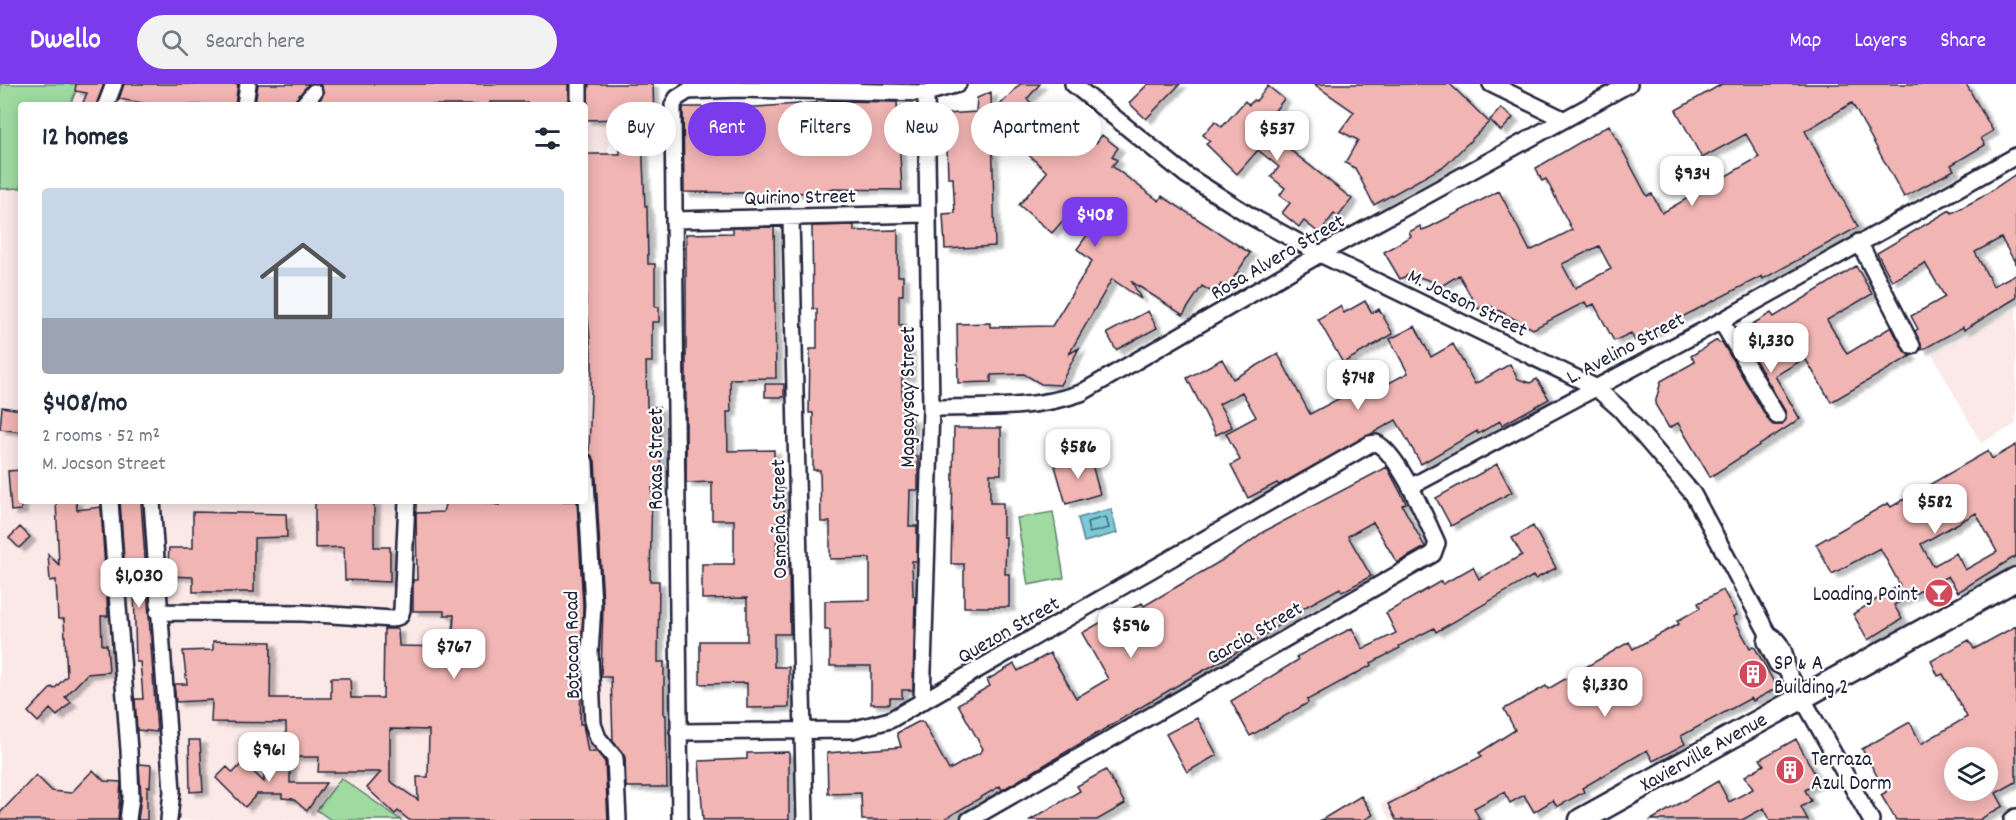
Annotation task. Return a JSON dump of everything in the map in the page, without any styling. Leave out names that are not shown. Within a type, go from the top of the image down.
[{"type":"main road","name":"Xavierville Avenue","points":[[1581,820],[1801,696],[2016,579]]},
{"type":"street","points":[[106,102],[114,84]]},
{"type":"street","points":[[246,102],[249,84]]},
{"type":"street","points":[[579,84],[579,102]]},
{"type":"street","points":[[738,86],[926,93],[958,84]]},
{"type":"street","name":"M. Jocson Street","points":[[1073,84],[1186,175],[1254,218],[1320,254],[1595,387],[1620,409],[1693,494],[1768,634],[1776,638],[1787,658],[1786,669],[1871,820]]},
{"type":"street","points":[[1491,84],[1563,119]]},
{"type":"street","name":"Rosa Alvero Street","points":[[931,408],[1026,406],[1055,402],[1081,393],[1320,254],[1629,84]]},
{"type":"street","name":"Roxas Street","points":[[680,820],[671,111],[677,98],[688,91],[738,86]]},
{"type":"street","points":[[306,102],[314,92]]},
{"type":"street","name":"Magsaysay Street","points":[[922,702],[931,408],[926,214],[926,93]]},
{"type":"street","name":"L. Avelino Street","points":[[1410,487],[1721,321],[2016,156]]},
{"type":"street","name":"Quirino Street","points":[[674,220],[926,214]]},
{"type":"street","name":"Osmeña Street","points":[[791,218],[805,820]]},
{"type":"street","points":[[1859,242],[1912,346]]},
{"type":"street","points":[[1721,321],[1777,416]]},
{"type":"street","name":"Quezon Street","points":[[678,732],[852,730],[890,720],[1370,444],[1376,442],[1384,448],[1410,487]]},
{"type":"street","name":"Garcia Street","points":[[969,820],[1433,554],[1437,543],[1410,487]]},
{"type":"street","points":[[110,504],[129,750],[131,797],[128,820]]},
{"type":"street","points":[[152,504],[172,791],[169,820]]},
{"type":"street","points":[[158,612],[302,613],[392,619],[400,616],[407,504]]},
{"type":"street","name":"Botocan Road","points":[[587,504],[593,605],[590,653],[593,724],[598,738],[615,758],[618,820]]},
{"type":"street","points":[[2012,820],[2016,817]]},
{"type":"shaded area","points":[[0,84],[607,84],[606,156],[609,156],[623,820],[0,820]]},
{"type":"shaded area","points":[[2016,308],[2016,424],[1981,443],[1932,354]]},
{"type":"shaded area","points":[[1425,780],[1446,820],[1390,820],[1381,804]]},
{"type":"green space","points":[[0,84],[79,84],[71,102],[18,102],[18,188],[0,189]]},
{"type":"green space","points":[[1053,512],[1064,578],[1028,585],[1017,518]]},
{"type":"green space","points":[[341,778],[401,820],[331,820],[317,810]]},
{"type":"water","points":[[1111,509],[1117,533],[1084,542],[1078,518]]},
{"type":"building","points":[[76,84],[104,84],[97,102],[83,102],[87,93],[75,91]]},
{"type":"building","points":[[124,84],[238,84],[235,102],[136,102],[119,99]]},
{"type":"building","points":[[258,84],[309,84],[295,102],[255,102]]},
{"type":"building","points":[[319,84],[569,84],[569,102],[318,102],[324,93]]},
{"type":"building","points":[[589,84],[653,84],[654,102],[606,102],[606,119],[588,120]]},
{"type":"building","points":[[1020,84],[1040,84],[1027,99],[1030,102],[1003,102]]},
{"type":"building","points":[[1148,84],[1180,84],[1146,119],[1129,103]]},
{"type":"building","points":[[1314,84],[1450,84],[1489,122],[1446,165],[1374,205],[1355,168],[1345,163],[1358,140],[1340,131],[1354,112]]},
{"type":"building","points":[[1722,84],[1966,84],[1993,131],[1981,138],[1985,145],[1951,165],[1954,170],[1904,197],[1852,103],[1805,131],[1858,227],[1763,279],[1762,276],[1635,341],[1631,333],[1614,341],[1594,304],[1588,307],[1585,302],[1533,329],[1487,304],[1478,309],[1459,275],[1443,285],[1410,274],[1400,279],[1384,252],[1411,236],[1409,232],[1420,226],[1422,230],[1430,227],[1499,191],[1530,251],[1572,230],[1546,179],[1542,181],[1536,168],[1609,125],[1647,196],[1652,194],[1662,213],[1759,157],[1746,134],[1702,158],[1676,110]],"holes":[[[1599,246],[1611,269],[1575,288],[1562,264]]]},
{"type":"building","points":[[1268,86],[1284,99],[1273,113],[1275,115],[1265,130],[1352,199],[1338,217],[1334,214],[1319,233],[1304,221],[1299,227],[1282,213],[1290,203],[1280,195],[1285,188],[1271,177],[1279,167],[1258,150],[1237,174],[1206,144],[1210,141],[1203,135],[1215,121],[1222,127],[1245,101],[1249,105],[1254,100],[1256,101]]},
{"type":"building","points":[[991,92],[991,102],[977,102],[977,98]]},
{"type":"building","points":[[841,101],[897,102],[884,102],[884,156],[900,156],[902,190],[828,189],[828,192],[788,193],[788,199],[757,200],[757,193],[684,192],[683,107],[688,107],[688,156],[766,156],[766,106],[778,105],[778,156],[872,156],[872,102],[827,102]]},
{"type":"building","points":[[1501,108],[1513,118],[1501,131],[1490,120]]},
{"type":"building","points":[[971,112],[971,156],[993,156],[995,246],[945,249],[943,214],[955,213],[953,178],[948,178],[947,156],[959,156],[959,113]]},
{"type":"building","points":[[1102,135],[1118,148],[1112,156],[1117,160],[1112,166],[1159,201],[1162,196],[1250,253],[1227,288],[1221,284],[1215,294],[1202,286],[1183,315],[1132,282],[1141,299],[1112,279],[1069,354],[1079,348],[1060,385],[1041,384],[1024,374],[991,375],[991,382],[958,383],[957,324],[990,323],[990,327],[1052,326],[1092,261],[1077,249],[1088,234],[1066,217],[1052,233],[1019,205],[1047,172],[1030,156],[1101,156]]},
{"type":"building","points":[[588,154],[643,156],[648,264],[655,264],[655,307],[659,307],[659,322],[652,322],[652,362],[646,362],[647,407],[659,407],[661,488],[652,488],[650,581],[659,581],[658,662],[664,662],[667,787],[626,787],[625,757],[613,741],[611,677],[601,677],[603,605],[595,461],[589,453],[592,363],[588,317]]},
{"type":"building","points":[[2016,174],[2016,264],[2001,238],[1975,252],[1993,286],[2016,274],[2016,298],[1964,330],[1963,327],[1922,350],[1915,331],[1918,329],[1911,316],[1945,297],[1925,263],[1892,281],[1877,253],[1950,210],[1952,213],[1980,198]]},
{"type":"building","points":[[854,225],[854,231],[898,230],[898,276],[903,276],[903,295],[899,295],[899,325],[906,325],[906,349],[909,349],[909,377],[902,377],[902,418],[912,418],[912,457],[918,457],[918,490],[910,490],[909,526],[917,526],[917,561],[912,561],[913,596],[915,596],[913,690],[902,690],[902,698],[890,698],[890,704],[871,704],[871,666],[830,666],[830,630],[825,630],[825,601],[870,600],[870,558],[830,559],[830,522],[821,522],[820,470],[813,470],[813,413],[809,413],[810,349],[817,349],[817,309],[813,309],[812,226]]},
{"type":"building","points":[[774,227],[776,378],[730,379],[731,412],[727,412],[728,451],[774,450],[774,489],[784,489],[784,519],[777,519],[776,563],[789,563],[790,634],[774,634],[774,667],[789,667],[789,707],[747,708],[747,683],[700,684],[700,641],[747,641],[747,598],[702,599],[702,564],[734,564],[734,520],[712,520],[712,482],[686,483],[686,234],[733,233],[733,228]]},
{"type":"building","points":[[1856,266],[1872,294],[1827,320],[1847,354],[1891,327],[1904,351],[1911,356],[1831,402],[1805,358],[1775,376],[1800,419],[1710,477],[1678,423],[1669,428],[1655,404],[1661,381],[1695,362],[1691,356],[1717,340],[1719,343],[1722,342],[1769,421],[1773,425],[1781,425],[1786,420],[1785,411],[1739,332],[1771,313],[1774,317]]},
{"type":"building","points":[[1365,301],[1372,313],[1379,309],[1393,334],[1343,363],[1318,319],[1340,306],[1344,313]]},
{"type":"building","points":[[1148,311],[1157,328],[1116,350],[1107,333]]},
{"type":"building","points":[[1415,326],[1431,357],[1453,344],[1475,384],[1510,364],[1518,379],[1530,383],[1537,379],[1549,399],[1502,425],[1500,421],[1478,434],[1477,431],[1421,464],[1396,420],[1279,485],[1277,483],[1248,498],[1231,465],[1240,460],[1226,433],[1256,417],[1242,392],[1219,404],[1232,427],[1216,435],[1187,378],[1222,359],[1233,379],[1278,354],[1310,414],[1368,383],[1372,392],[1408,373],[1390,339]]},
{"type":"building","points":[[765,384],[784,384],[784,397],[765,397]]},
{"type":"building","points":[[2,407],[18,410],[18,432],[0,429]]},
{"type":"building","points":[[954,428],[1001,428],[1001,474],[990,474],[990,503],[1003,503],[1003,537],[1006,537],[1005,574],[1009,574],[1009,607],[964,607],[964,564],[951,564]]},
{"type":"building","points":[[2016,445],[2016,556],[1958,592],[1948,576],[1894,605],[1902,619],[1868,640],[1853,614],[1900,585],[1880,548],[1832,574],[1816,544],[1888,503],[1891,507],[1988,451],[1992,459]],"holes":[[[1976,513],[1997,552],[1965,570],[1956,553],[1933,566],[1921,544]]]},
{"type":"building","points":[[1090,457],[1100,494],[1066,504],[1055,466]]},
{"type":"building","points":[[1497,464],[1512,492],[1451,526],[1436,498]]},
{"type":"building","points":[[1387,467],[1406,503],[1402,505],[1425,547],[1397,563],[1373,522],[1348,536],[1371,576],[1342,592],[1340,588],[1307,606],[1248,646],[1002,790],[1000,786],[943,820],[862,820],[861,793],[828,794],[827,753],[901,747],[897,733],[918,722],[923,722],[949,770],[981,752],[983,749],[958,704],[990,686],[987,680],[1014,664],[1018,671],[1050,653],[1076,698],[1108,679],[1082,633],[1112,616],[1114,619],[1142,603],[1144,606],[1236,552],[1263,532]]},
{"type":"building","points":[[18,470],[18,504],[21,504],[21,510],[11,511],[8,471]]},
{"type":"building","points":[[56,504],[76,504],[77,510],[101,507],[108,616],[101,616],[102,645],[107,645],[109,672],[87,674],[65,697],[71,702],[57,716],[50,709],[38,722],[28,712],[52,687],[54,689],[67,676],[64,619],[58,619],[56,580],[50,581],[48,554],[59,565]]},
{"type":"building","points":[[120,504],[141,504],[157,732],[137,730],[135,699],[143,699],[142,684],[140,662],[136,662],[134,587],[126,588]]},
{"type":"building","points":[[315,504],[374,504],[374,547],[390,547],[390,582],[345,580],[344,547],[315,548]]},
{"type":"building","points":[[445,504],[577,504],[583,605],[580,724],[583,724],[588,752],[597,752],[605,762],[608,820],[409,820],[398,811],[395,814],[367,788],[381,772],[318,772],[319,757],[286,757],[286,723],[211,722],[212,700],[176,702],[174,684],[187,684],[183,651],[213,650],[213,641],[271,642],[270,698],[331,698],[331,678],[350,678],[351,698],[383,698],[384,629],[398,629],[399,646],[452,647],[454,615],[444,615],[444,611],[413,611],[413,580],[417,580],[416,513],[443,512]],"holes":[[[390,729],[429,730],[428,777],[417,777],[418,800],[390,781]]]},
{"type":"building","points":[[193,512],[286,514],[287,537],[254,538],[254,592],[193,592],[193,577],[167,576],[169,548],[193,548]]},
{"type":"building","points":[[1533,526],[1556,568],[1535,579],[1533,576],[1436,632],[1434,628],[1399,646],[1400,648],[1371,663],[1372,665],[1307,700],[1308,703],[1250,736],[1231,701],[1298,660],[1296,657],[1352,628],[1363,649],[1396,633],[1386,613],[1441,581],[1443,584],[1473,567],[1479,579],[1522,555],[1512,538]]},
{"type":"building","points":[[20,527],[30,537],[19,548],[9,538]]},
{"type":"building","points":[[1723,590],[1737,615],[1733,617],[1750,648],[1754,646],[1777,688],[1753,701],[1751,698],[1681,736],[1685,744],[1653,761],[1647,750],[1582,788],[1584,792],[1557,807],[1553,800],[1534,812],[1524,795],[1510,803],[1504,792],[1474,808],[1480,820],[1396,820],[1388,804],[1482,756],[1479,753],[1515,730],[1504,709],[1546,686],[1548,689],[1629,642],[1633,649],[1679,624],[1677,621],[1700,608],[1698,603]]},
{"type":"building","points":[[2016,626],[2016,782],[1998,792],[1998,747],[1944,747],[1944,801],[1998,801],[1998,797],[2003,806],[1979,820],[1896,820],[1881,795],[1886,792],[1862,749],[1910,722],[1921,744],[1967,717],[1943,674],[1938,676],[1931,661],[1969,640],[1974,649]]},
{"type":"building","points":[[1197,718],[1217,755],[1187,772],[1166,734]]},
{"type":"building","points":[[1796,739],[1819,782],[1805,790],[1811,801],[1801,807],[1808,820],[1770,820],[1764,808],[1742,820],[1651,820],[1718,781],[1729,802],[1753,789],[1745,776],[1764,765],[1760,759]]},
{"type":"building","points":[[189,740],[200,740],[203,791],[190,792]]},
{"type":"building","points":[[789,752],[789,820],[703,820],[699,761],[747,759],[747,753]]},
{"type":"building","points":[[264,757],[290,757],[290,783],[326,783],[307,811],[293,799],[282,798],[282,794],[257,794],[245,807],[216,778],[227,767],[233,773],[243,762],[264,782]]},
{"type":"building","points":[[139,764],[151,765],[150,787],[147,787],[147,820],[138,820],[141,797]]},
{"type":"building","points":[[93,770],[104,781],[121,782],[118,820],[0,820],[0,813],[36,775],[52,791],[71,793]]},
{"type":"building","points":[[1106,770],[1125,804],[1097,820],[1030,820],[1080,791],[1077,786]]},
{"type":"building","points":[[1361,796],[1373,815],[1364,820],[1321,820]]},
{"type":"place","name":"Loading Point","points":[[1939,593]]},
{"type":"place","name":"SP & A Building 2","points":[[1753,674]]},
{"type":"place","name":"Terraza Azul Dorm","points":[[1790,770]]}]
